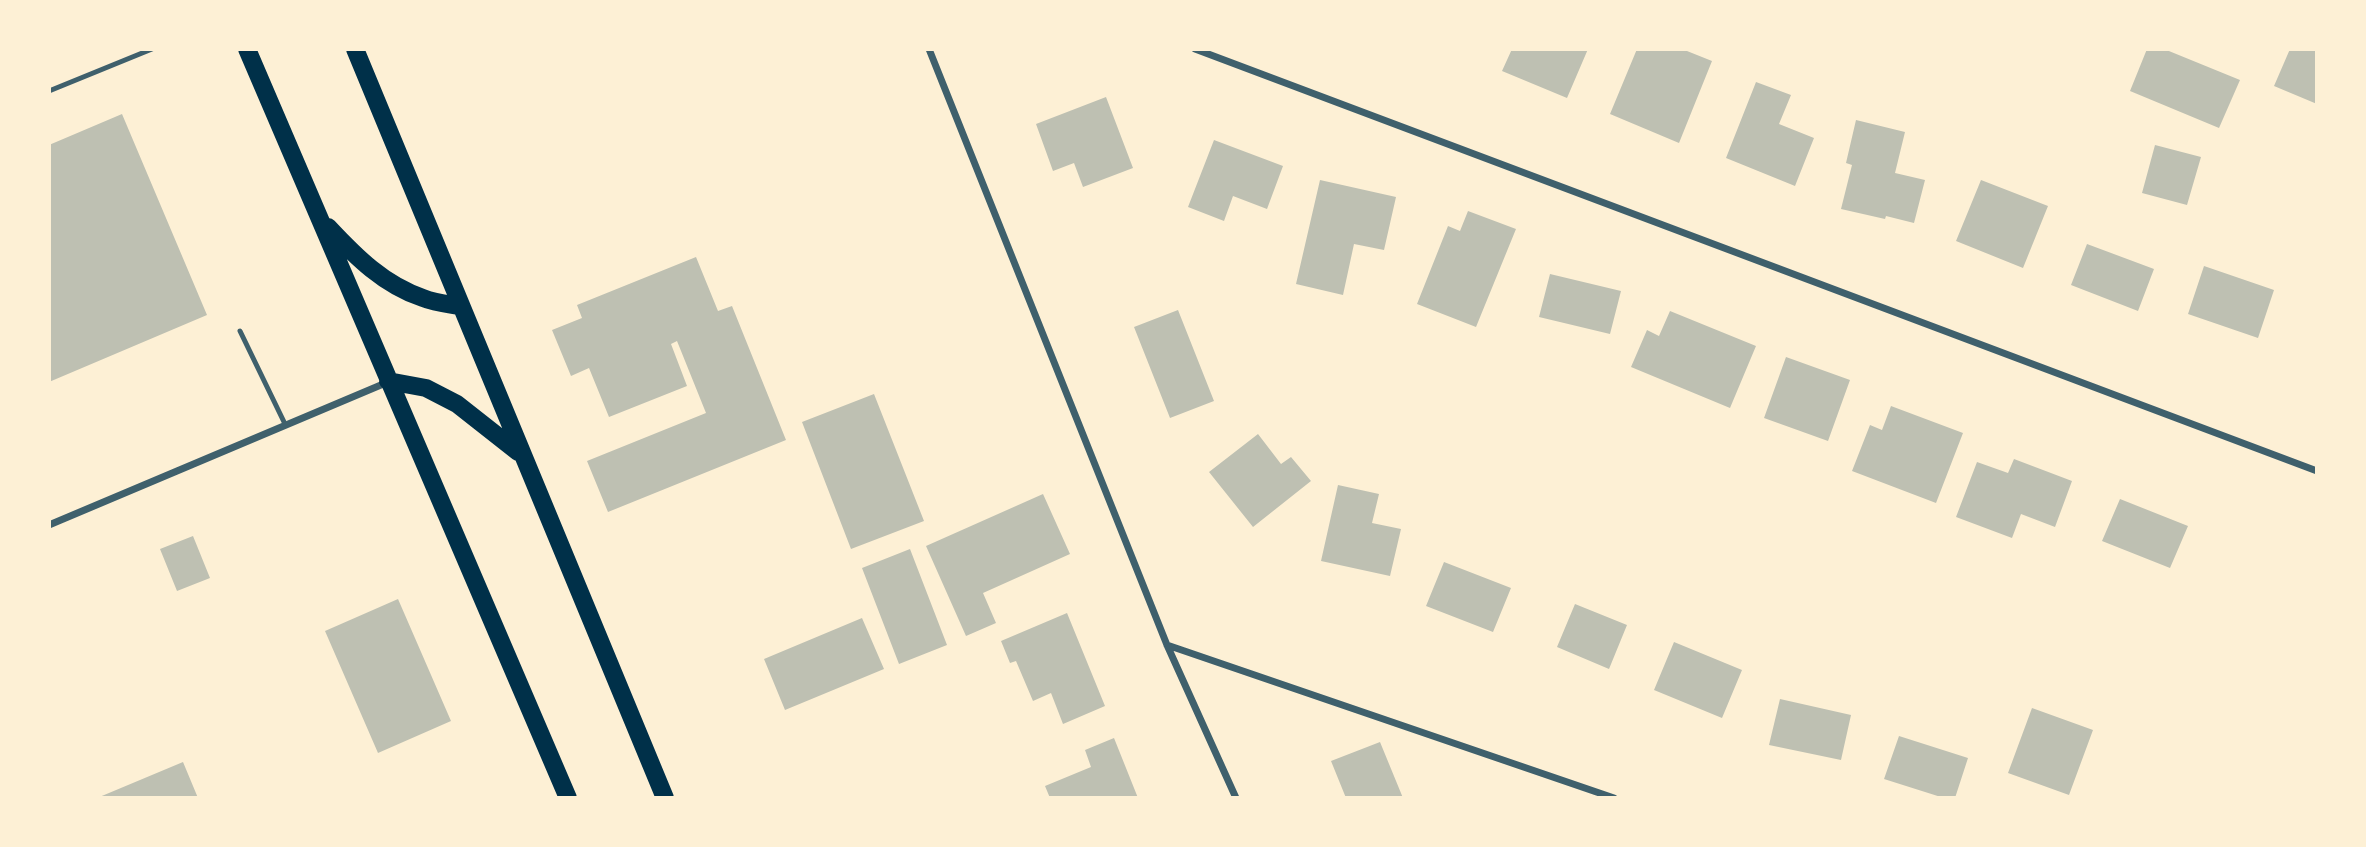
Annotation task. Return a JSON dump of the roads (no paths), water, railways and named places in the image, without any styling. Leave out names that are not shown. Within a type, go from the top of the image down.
[{"type":"main road","points":[[247,49],[568,798]]},
{"type":"main road","points":[[355,49],[665,798]]},
{"type":"main road","points":[[318,217],[357,258],[391,284],[424,299],[460,306]]},
{"type":"main road","points":[[388,381],[426,388],[457,404],[521,454]]},
{"type":"street","points":[[929,49],[1167,645],[1236,798]]},
{"type":"street","points":[[1195,49],[2317,471]]},
{"type":"street","points":[[49,525],[388,381]]},
{"type":"street","points":[[1167,645],[1614,798]]},
{"type":"lane","points":[[49,91],[152,49]]},
{"type":"lane","points":[[240,331],[285,424]]}]
